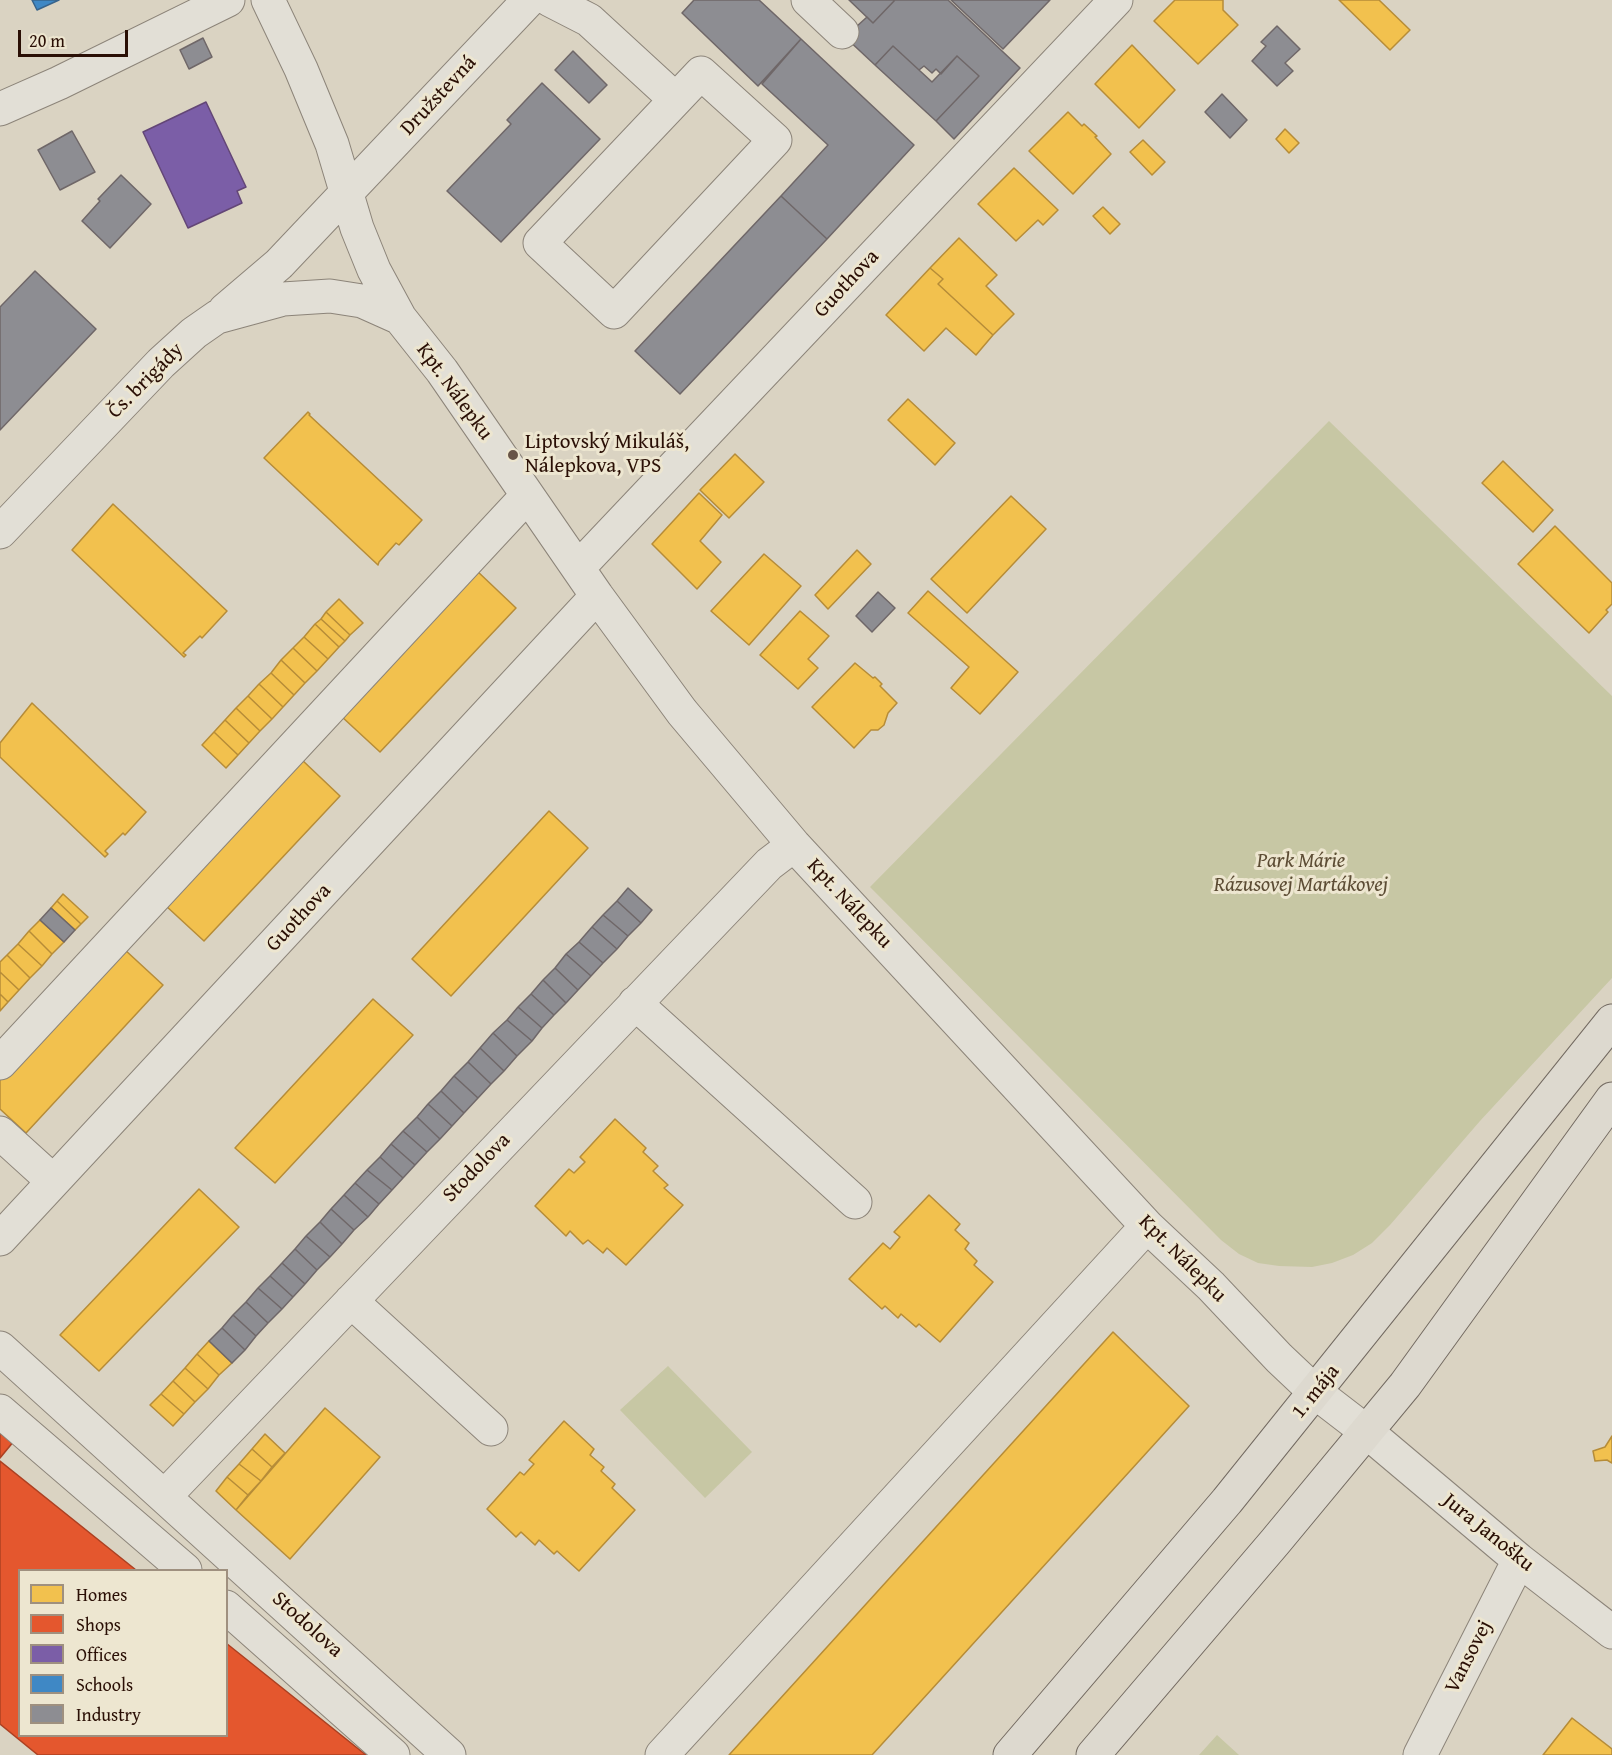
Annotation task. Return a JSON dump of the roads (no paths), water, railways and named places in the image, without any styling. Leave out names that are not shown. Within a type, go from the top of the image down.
[{"type":"main road","name":"1. mája","points":[[1010,1755],[1227,1501],[1612,1021]]},
{"type":"main road","points":[[1093,1755],[1405,1385],[1612,1099]]},
{"type":"street","points":[[0,109],[59,83],[228,0]]},
{"type":"street","name":"Kpt. Nálepku","points":[[268,0],[320,114],[348,193],[357,228],[374,270],[400,318],[442,370],[597,596],[682,712],[794,845],[1147,1226],[1211,1286],[1279,1358],[1315,1392],[1367,1432]]},
{"type":"street","name":"Družstevná","points":[[348,193],[530,0]]},
{"type":"street","points":[[550,0],[598,10],[675,99]]},
{"type":"street","points":[[808,0],[842,32]]},
{"type":"street","name":"Guothova","points":[[578,568],[1116,0]]},
{"type":"street","points":[[701,73],[776,140],[614,312],[540,243],[675,99],[701,73]]},
{"type":"street","points":[[217,317],[279,264],[348,193]]},
{"type":"street","name":"Kpt. Nálepku","points":[[330,296],[362,301],[400,318]]},
{"type":"street","name":"Čs. brigády","points":[[0,532],[161,363],[194,333],[217,317],[283,299],[330,296]]},
{"type":"street","points":[[0,1063],[527,496]]},
{"type":"street","name":"Guothova","points":[[0,1239],[597,596]]},
{"type":"street","name":"Stodolova","points":[[165,1496],[769,864],[794,845]]},
{"type":"street","points":[[635,1003],[855,1202]]},
{"type":"street","points":[[0,1133],[53,1181]]},
{"type":"street","points":[[662,1755],[1147,1226]]},
{"type":"street","points":[[351,1301],[491,1429]]},
{"type":"street","name":"Stodolova","points":[[0,1348],[449,1755]]},
{"type":"street","points":[[0,1411],[184,1569]]},
{"type":"street","name":"Jura Janošku","points":[[1367,1432],[1519,1560],[1612,1632]]},
{"type":"street","name":"Vansovej","points":[[1420,1755],[1519,1560]]},
{"type":"street","points":[[228,1609],[393,1755]]},
{"type":"place","name":"Liptovský Mikuláš, Nálepkova, VPS","points":[[513,455]]},
{"type":"park label","name":"Park Márie Rázusovej Martákovej","points":[[1301,874]]}]
